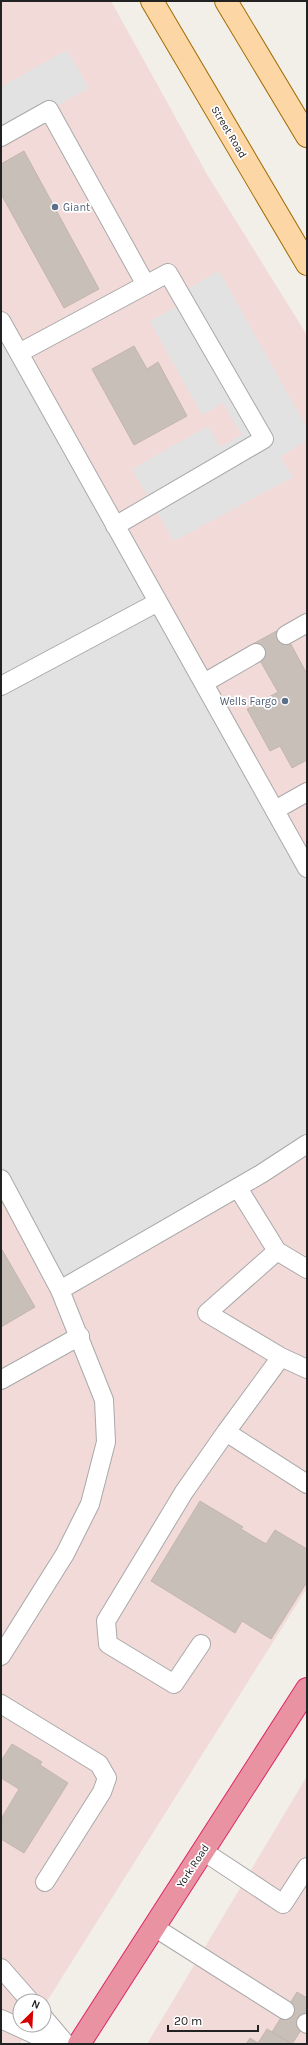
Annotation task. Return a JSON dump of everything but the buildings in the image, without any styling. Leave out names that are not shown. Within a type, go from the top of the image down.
[{"type":"highway","name":"York Road","points":[[79,2044],[305,1695]]},
{"type":"main road","name":"Street Road","points":[[152,1],[307,264]]},
{"type":"main road","points":[[226,1],[307,136]]},
{"type":"lane","points":[[1,137],[49,110],[146,285]]},
{"type":"lane","points":[[19,353],[168,273],[264,439],[115,526]]},
{"type":"lane","points":[[1,321],[307,868]]},
{"type":"lane","points":[[1,686],[158,602]]},
{"type":"lane","points":[[286,635],[307,622]]},
{"type":"lane","points":[[204,683],[256,653]]},
{"type":"lane","points":[[274,810],[307,792]]},
{"type":"lane","points":[[60,1290],[238,1188],[307,1144]]},
{"type":"lane","points":[[1,1179],[60,1290],[80,1336],[104,1400],[106,1442],[90,1504],[65,1554],[1,1656]]},
{"type":"lane","points":[[238,1188],[278,1251],[307,1269]]},
{"type":"lane","points":[[278,1251],[207,1313],[280,1357],[307,1369]]},
{"type":"lane","points":[[1,1380],[80,1336]]},
{"type":"lane","points":[[201,1644],[174,1684],[108,1644],[106,1620],[184,1492],[280,1357]]},
{"type":"lane","points":[[226,1432],[307,1484]]},
{"type":"lane","points":[[1,1704],[99,1764],[107,1778],[102,1792],[45,1882]]},
{"type":"lane","points":[[203,1851],[283,1904],[307,1867]]},
{"type":"lane","points":[[154,1927],[285,2010]]},
{"type":"lane","points":[[1,1968],[23,1993]]},
{"type":"lane","points":[[1,2019],[56,2044]]},
{"type":"lane","points":[[52,2027],[66,2044]]},
{"type":"shaded area","points":[[1,1],[111,1],[208,176],[307,335],[307,1588],[52,1993],[12,1993],[12,2033],[27,2033],[20,2044],[1,2044]]},
{"type":"shaded area","points":[[67,50],[89,88],[1,137],[1,87]]},
{"type":"shaded area","points":[[219,271],[307,428],[307,440],[280,457],[293,477],[174,541],[132,469],[208,426],[220,447],[242,435],[223,403],[202,415],[150,321],[184,302],[179,294]]},
{"type":"shaded area","points":[[1,322],[307,873],[307,1141],[62,1288],[1,1179]]},
{"type":"shaded area","points":[[307,1776],[307,2044],[147,2044]]},
{"type":"place","name":"Giant","points":[[55,207]]},
{"type":"place","name":"Wells Fargo","points":[[285,701]]}]
